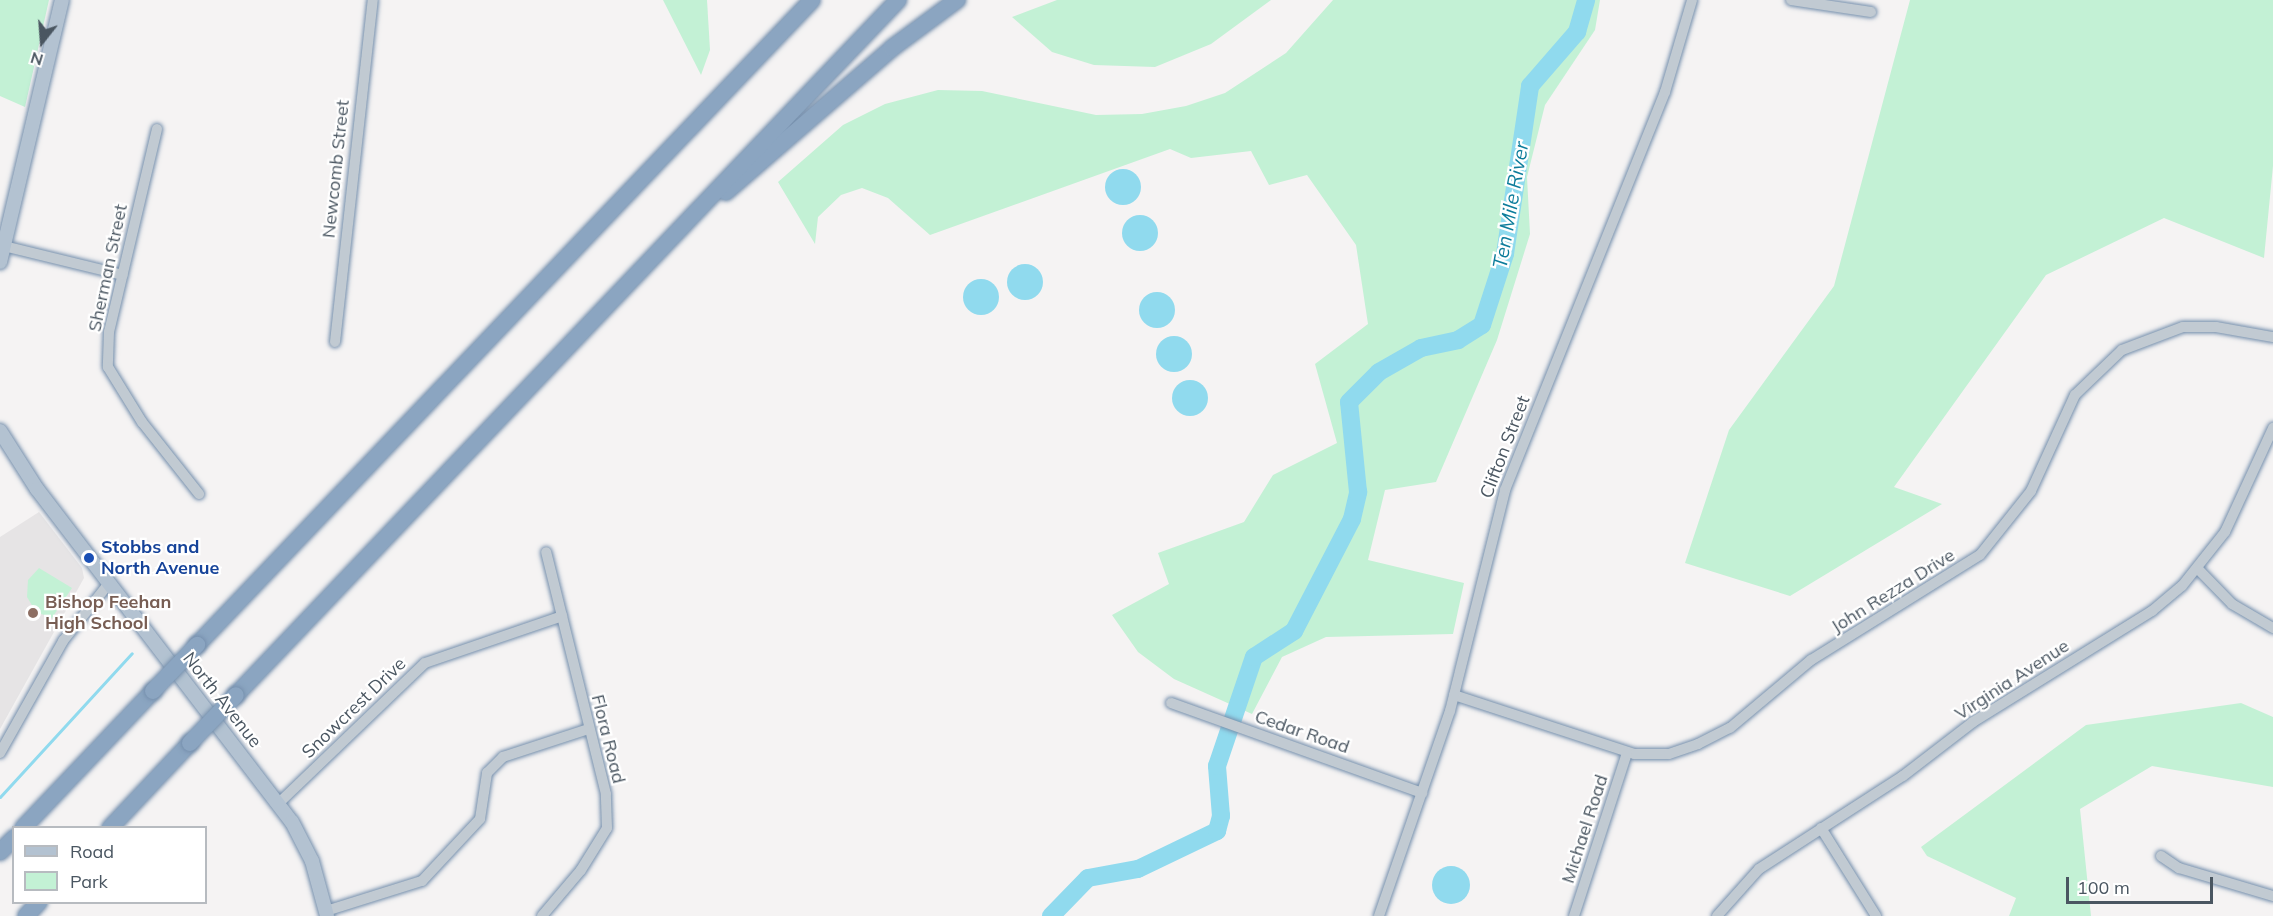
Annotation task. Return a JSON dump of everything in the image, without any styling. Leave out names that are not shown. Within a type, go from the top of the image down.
[{"type":"highway","points":[[26,826],[812,0]]},
{"type":"highway","points":[[112,826],[898,0]]},
{"type":"highway","points":[[692,217],[751,174],[892,48],[957,0]]},
{"type":"highway","points":[[0,852],[12,840]]},
{"type":"highway","points":[[26,916],[38,904]]},
{"type":"main road","points":[[0,262],[4,246],[5,223],[62,0]]},
{"type":"main road","name":"North Avenue","points":[[0,431],[26,474],[279,803],[312,861],[326,914]]},
{"type":"street","name":"Newcomb Street","points":[[335,342],[373,0]]},
{"type":"street","name":"Clifton Street","points":[[1379,916],[1454,695],[1505,490],[1665,92],[1692,0]]},
{"type":"street","points":[[1791,0],[1871,12]]},
{"type":"street","name":"Sherman Street","points":[[157,129],[109,332],[108,367],[130,406],[199,494]]},
{"type":"street","points":[[4,246],[123,275]]},
{"type":"street","name":"John Rezza Drive","points":[[1454,695],[1627,753],[1669,754],[1730,728],[1811,660],[1980,555],[2031,491],[2075,395],[2122,350],[2183,327],[2216,327],[2273,337]]},
{"type":"street","name":"Virginia Avenue","points":[[1717,916],[1759,869],[1903,776],[1973,722],[2152,611],[2198,569],[2224,532],[2273,428]]},
{"type":"street","name":"Flora Road","points":[[542,916],[600,846],[607,828],[606,794],[588,729],[546,552]]},
{"type":"street","points":[[2198,569],[2232,604],[2273,628]]},
{"type":"street","points":[[0,753],[63,641],[110,582]]},
{"type":"street","name":"Snowcrest Drive","points":[[279,803],[425,663],[562,616]]},
{"type":"street","name":"Cedar Road","points":[[1171,703],[1422,793]]},
{"type":"street","points":[[326,914],[422,881],[480,819],[487,773],[502,757],[588,729]]},
{"type":"street","name":"Michael Road","points":[[1574,916],[1627,753]]},
{"type":"street","points":[[1821,828],[1876,916]]},
{"type":"street","points":[[2161,856],[2194,874],[2273,896]]},
{"type":"shaded area","name":"Bishop Feehan High School","points":[[39,512],[82,568],[84,578],[0,729],[0,537]]},
{"type":"green space","points":[[0,0],[49,0],[25,107],[0,96]]},
{"type":"green space","points":[[663,0],[707,0],[710,50],[701,75]]},
{"type":"green space","points":[[1057,0],[1271,0],[1211,44],[1155,67],[1094,65],[1052,52],[1012,17]]},
{"type":"green space","points":[[1333,0],[1600,0],[1595,30],[1545,105],[1527,177],[1530,234],[1497,340],[1436,482],[1385,490],[1368,560],[1464,583],[1453,634],[1326,637],[1282,657],[1252,714],[1174,679],[1138,652],[1112,615],[1169,584],[1158,553],[1244,522],[1273,475],[1337,443],[1315,364],[1368,324],[1356,245],[1307,175],[1269,185],[1251,151],[1191,158],[1170,149],[930,235],[888,198],[862,188],[841,195],[818,217],[815,244],[778,182],[843,125],[885,104],[938,90],[982,91],[1096,115],[1142,114],[1186,106],[1225,93],[1286,53]]},
{"type":"green space","points":[[1910,0],[2273,0],[2273,166],[2264,258],[2164,218],[2046,275],[1894,487],[1942,504],[1790,596],[1685,563],[1729,430],[1834,286]]},
{"type":"green space","points":[[39,568],[72,588],[52,618],[36,612],[27,597],[28,580]]},
{"type":"green space","points":[[2241,703],[2273,717],[2273,787],[2152,766],[2080,809],[2091,916],[2009,916],[2016,898],[1927,856],[1921,847],[2086,725]]},
{"type":"water","points":[[1123,169],[1135,175],[1141,187],[1135,199],[1123,205],[1111,199],[1105,187],[1111,175]]},
{"type":"water","points":[[1140,215],[1152,221],[1158,233],[1152,245],[1140,251],[1128,245],[1122,233],[1128,221]]},
{"type":"water","points":[[1025,264],[1037,270],[1043,282],[1037,294],[1025,300],[1013,294],[1007,282],[1013,270]]},
{"type":"water","points":[[981,279],[993,285],[999,297],[993,309],[981,315],[969,309],[963,297],[969,285]]},
{"type":"water","points":[[1157,292],[1169,298],[1175,310],[1169,322],[1157,328],[1145,322],[1139,310],[1145,298]]},
{"type":"water","points":[[1174,336],[1186,342],[1192,354],[1186,366],[1174,372],[1162,366],[1156,354],[1162,342]]},
{"type":"water","points":[[1190,380],[1202,386],[1208,398],[1202,410],[1190,416],[1178,410],[1172,398],[1178,386]]},
{"type":"water","points":[[1451,866],[1464,872],[1470,885],[1464,898],[1451,904],[1438,898],[1432,885],[1438,872]]},
{"type":"waterway","name":"Ten Mile River","points":[[1051,916],[1088,878],[1138,869],[1217,831],[1221,816],[1217,766],[1254,657],[1294,631],[1352,519],[1358,492],[1349,402],[1379,372],[1421,348],[1458,340],[1482,325],[1505,254],[1530,86],[1577,32],[1586,0]]},
{"type":"waterway","points":[[0,797],[132,653]]},
{"type":"place","name":"Stobbs and North Avenue","points":[[89,558]]},
{"type":"place","name":"Bishop Feehan High School","points":[[33,613]]}]
